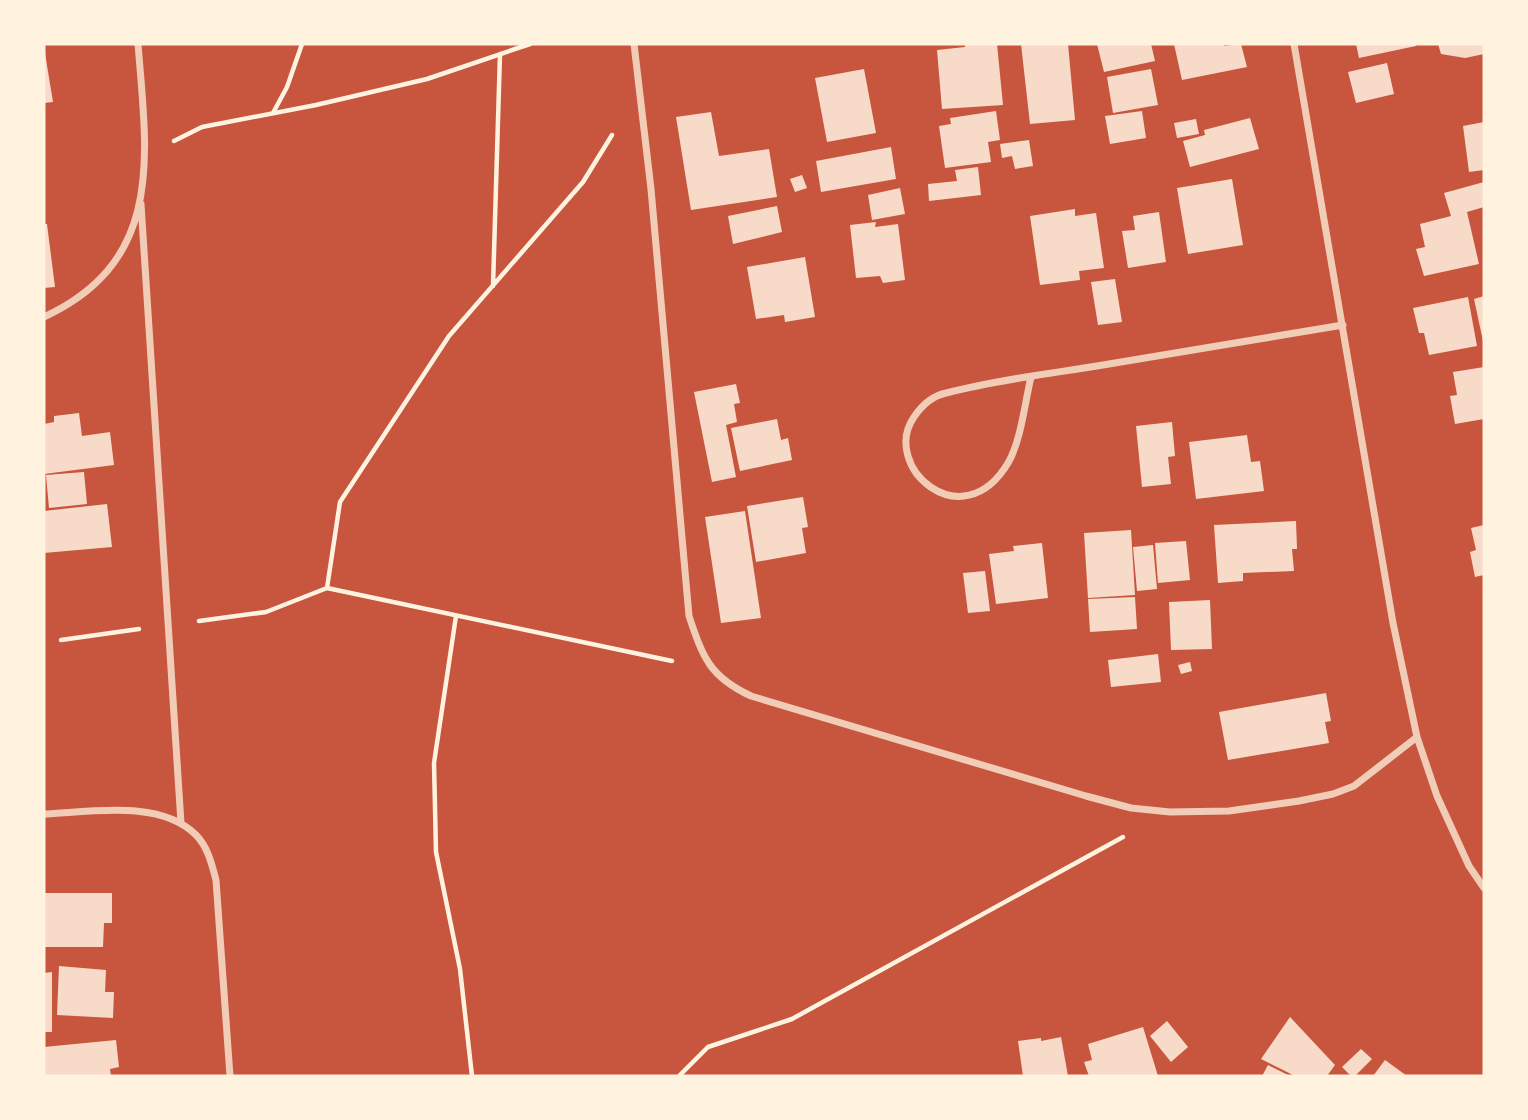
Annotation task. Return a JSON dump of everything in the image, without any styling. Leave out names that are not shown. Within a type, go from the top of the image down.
[{"type":"street","points":[[138,44],[145,156],[141,204],[181,823]]},
{"type":"street","points":[[634,44],[651,189],[686,596],[698,645],[711,669],[729,686],[751,696],[1086,796],[1131,808],[1170,812],[1229,811],[1333,794],[1354,786],[1417,737]]},
{"type":"street","points":[[1294,44],[1393,623],[1417,737],[1437,796],[1469,866],[1484,888]]},
{"type":"street","points":[[44,317],[92,287],[116,262],[131,237],[141,204]]},
{"type":"street","points":[[1031,377],[1009,462],[997,478],[975,495],[956,499],[935,492],[923,481],[905,449],[906,429],[921,406],[939,395],[1031,377],[1343,325]]},
{"type":"street","points":[[44,814],[120,811],[158,813],[181,823],[198,836],[210,858],[216,880],[230,1076]]},
{"type":"path","points":[[273,113],[287,86],[302,44]]},
{"type":"path","points":[[145,156],[202,127],[427,79],[530,44]]},
{"type":"path","points":[[493,286],[500,54]]},
{"type":"path","points":[[327,588],[340,502],[449,336],[583,182],[639,89]]},
{"type":"path","points":[[61,640],[266,612],[327,588],[711,669]]},
{"type":"path","points":[[456,616],[434,763],[436,852],[460,969],[472,1076]]},
{"type":"path","points":[[679,1076],[708,1047],[792,1019],[1170,812]]},
{"type":"building","points":[[965,44],[997,44],[1003,105],[942,109],[937,50],[965,47]]},
{"type":"building","points":[[1021,44],[1068,44],[1075,120],[1030,124]]},
{"type":"building","points":[[1097,44],[1151,44],[1155,61],[1104,72]]},
{"type":"building","points":[[1174,44],[1241,44],[1247,67],[1182,80]]},
{"type":"building","points":[[1356,44],[1416,44],[1416,46],[1359,58]]},
{"type":"building","points":[[1438,44],[1484,44],[1484,54],[1465,58],[1441,54]]},
{"type":"building","points":[[44,47],[53,102],[44,103]]},
{"type":"building","points":[[1387,63],[1394,94],[1356,103],[1348,72]]},
{"type":"building","points":[[864,69],[876,133],[827,142],[815,78]]},
{"type":"building","points":[[1151,69],[1158,105],[1113,113],[1107,77]]},
{"type":"building","points":[[996,111],[1000,140],[988,142],[991,162],[945,168],[939,126],[951,124],[950,118]]},
{"type":"building","points":[[1142,111],[1146,138],[1110,144],[1105,116]]},
{"type":"building","points":[[711,112],[719,156],[769,149],[777,197],[691,210],[676,117]]},
{"type":"building","points":[[1250,118],[1259,149],[1190,167],[1183,141],[1205,135],[1204,130]]},
{"type":"building","points":[[1196,119],[1199,134],[1177,138],[1174,123]]},
{"type":"building","points":[[1484,122],[1484,170],[1469,172],[1463,126]]},
{"type":"building","points":[[1029,140],[1033,166],[1015,169],[1012,156],[1002,158],[1000,144]]},
{"type":"building","points":[[891,147],[896,179],[821,192],[816,161]]},
{"type":"building","points":[[978,167],[981,195],[929,201],[928,184],[957,181],[955,170]]},
{"type":"building","points":[[802,175],[807,188],[795,192],[790,179]]},
{"type":"building","points":[[1232,179],[1243,245],[1188,254],[1177,188]]},
{"type":"building","points":[[1484,182],[1484,207],[1467,212],[1479,264],[1424,276],[1416,249],[1425,247],[1420,224],[1451,216],[1444,193]]},
{"type":"building","points":[[900,188],[905,214],[872,220],[868,195]]},
{"type":"building","points":[[777,206],[782,232],[733,244],[728,216]]},
{"type":"building","points":[[1075,209],[1075,216],[1096,213],[1104,268],[1079,271],[1080,280],[1040,285],[1030,216]]},
{"type":"building","points":[[1159,212],[1166,262],[1128,268],[1122,231],[1135,230],[1133,216]]},
{"type":"building","points":[[876,222],[875,227],[898,224],[905,280],[883,283],[880,276],[856,278],[850,225]]},
{"type":"building","points":[[44,224],[47,224],[55,287],[44,288]]},
{"type":"building","points":[[805,257],[815,317],[785,322],[784,315],[756,319],[747,267]]},
{"type":"building","points":[[1115,279],[1122,322],[1098,325],[1091,282]]},
{"type":"building","points":[[1484,296],[1484,341],[1483,341],[1474,299]]},
{"type":"building","points":[[1468,297],[1477,346],[1429,355],[1424,333],[1419,333],[1413,308]]},
{"type":"building","points":[[1484,367],[1484,419],[1455,424],[1450,396],[1457,395],[1453,372]]},
{"type":"building","points":[[736,384],[740,403],[734,404],[737,422],[726,425],[736,477],[712,482],[694,392]]},
{"type":"building","points":[[79,413],[82,436],[110,432],[114,465],[44,474],[44,424],[54,422],[54,416]]},
{"type":"building","points":[[777,419],[781,440],[788,438],[792,460],[740,471],[731,428]]},
{"type":"building","points":[[1172,422],[1175,456],[1168,457],[1171,484],[1142,487],[1136,426]]},
{"type":"building","points":[[1247,435],[1251,462],[1260,461],[1264,491],[1196,499],[1189,442]]},
{"type":"building","points":[[84,472],[87,504],[49,508],[46,475]]},
{"type":"building","points":[[803,497],[808,527],[802,528],[806,553],[756,562],[747,506]]},
{"type":"building","points":[[107,504],[112,547],[44,553],[44,511]]},
{"type":"building","points":[[745,511],[761,618],[721,623],[705,517]]},
{"type":"building","points":[[1296,521],[1297,549],[1292,549],[1294,571],[1243,573],[1243,581],[1218,583],[1214,525]]},
{"type":"building","points":[[1484,525],[1484,575],[1475,577],[1470,552],[1476,550],[1471,528]]},
{"type":"building","points":[[1131,530],[1135,595],[1088,598],[1084,533]]},
{"type":"building","points":[[1186,541],[1190,580],[1158,583],[1155,543]]},
{"type":"building","points":[[1042,543],[1048,598],[996,604],[989,554],[1014,551],[1013,546]]},
{"type":"building","points":[[1153,545],[1157,589],[1137,591],[1133,547]]},
{"type":"building","points":[[985,571],[990,611],[968,613],[963,573]]},
{"type":"building","points":[[1135,597],[1137,629],[1090,632],[1088,599]]},
{"type":"building","points":[[1210,600],[1212,649],[1171,650],[1169,602]]},
{"type":"building","points":[[1158,654],[1161,682],[1111,687],[1108,660]]},
{"type":"building","points":[[1190,662],[1192,671],[1181,674],[1178,665]]},
{"type":"building","points":[[1326,693],[1331,721],[1325,722],[1329,743],[1228,760],[1219,712]]},
{"type":"building","points":[[44,893],[112,893],[112,923],[104,923],[103,947],[44,947]]},
{"type":"building","points":[[59,966],[106,970],[105,992],[114,992],[113,1018],[57,1015]]},
{"type":"building","points":[[52,972],[52,1032],[44,1032],[44,973]]},
{"type":"building","points":[[1290,1017],[1335,1065],[1327,1076],[1295,1076],[1261,1059]]},
{"type":"building","points":[[1167,1021],[1188,1047],[1171,1062],[1150,1036]]},
{"type":"building","points":[[1143,1027],[1158,1076],[1089,1076],[1084,1062],[1092,1060],[1088,1044]]},
{"type":"building","points":[[1061,1037],[1068,1076],[1023,1076],[1018,1041],[1041,1038],[1041,1041]]},
{"type":"building","points":[[116,1040],[119,1067],[110,1069],[111,1076],[44,1076],[44,1047]]},
{"type":"building","points":[[1361,1049],[1372,1059],[1355,1076],[1351,1076],[1342,1067]]},
{"type":"building","points":[[1385,1060],[1407,1076],[1373,1076]]},
{"type":"building","points":[[1268,1065],[1290,1076],[1262,1076]]}]
